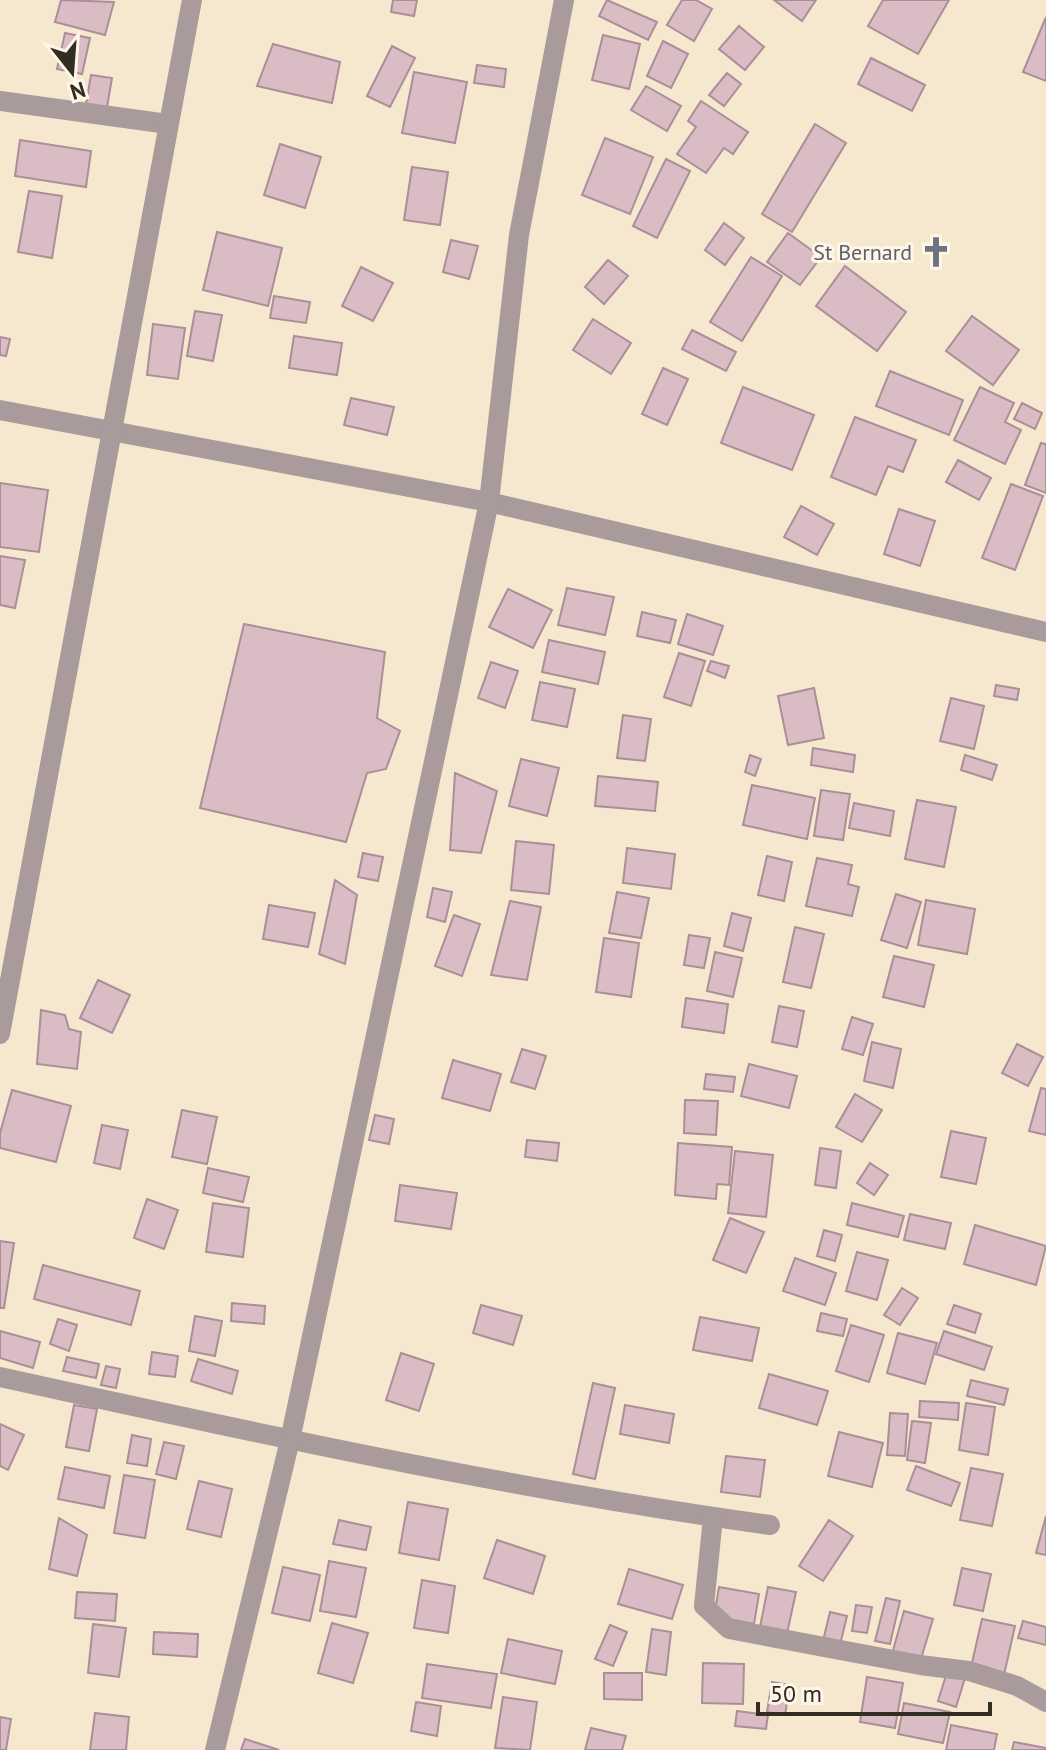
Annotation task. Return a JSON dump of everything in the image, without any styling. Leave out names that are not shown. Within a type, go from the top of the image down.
[{"type":"street","points":[[0,1034],[192,0]]},
{"type":"street","points":[[215,1750],[290,1440],[489,502],[519,235],[564,0]]},
{"type":"street","points":[[0,101],[168,124]]},
{"type":"street","points":[[0,410],[489,502],[1046,630]]},
{"type":"street","points":[[0,1377],[290,1440],[770,1525]]},
{"type":"street","points":[[713,1517],[704,1606],[729,1629],[920,1665],[969,1671],[1017,1686],[1046,1702]]},
{"type":"building","points":[[61,0],[114,2],[105,35],[55,22]]},
{"type":"building","points":[[393,0],[417,0],[414,16],[391,12]]},
{"type":"building","points":[[607,0],[657,22],[648,40],[599,16]]},
{"type":"building","points":[[682,0],[696,0],[712,9],[694,41],[667,25]]},
{"type":"building","points":[[774,0],[816,0],[802,21]]},
{"type":"building","points":[[883,0],[949,0],[918,54],[868,26]]},
{"type":"building","points":[[1046,17],[1046,81],[1023,72]]},
{"type":"building","points":[[739,26],[764,47],[745,70],[719,49]]},
{"type":"building","points":[[65,33],[90,38],[82,74],[57,69]]},
{"type":"building","points":[[603,35],[640,44],[629,89],[592,80]]},
{"type":"building","points":[[663,41],[688,54],[671,88],[647,76]]},
{"type":"building","points":[[273,44],[340,62],[332,103],[257,86]]},
{"type":"building","points":[[392,46],[415,58],[390,107],[367,96]]},
{"type":"building","points":[[871,58],[925,85],[912,111],[858,84]]},
{"type":"building","points":[[477,65],[506,69],[504,87],[474,83]]},
{"type":"building","points":[[414,72],[467,82],[455,143],[402,133]]},
{"type":"building","points":[[727,73],[741,84],[724,106],[709,95]]},
{"type":"building","points":[[91,75],[112,78],[106,113],[85,110]]},
{"type":"building","points":[[646,86],[681,106],[667,131],[631,110]]},
{"type":"building","points":[[701,101],[748,132],[733,154],[724,148],[706,173],[677,154],[696,127],[688,121]]},
{"type":"building","points":[[815,124],[846,143],[792,232],[762,214]]},
{"type":"building","points":[[605,138],[653,157],[630,214],[582,195]]},
{"type":"building","points":[[20,140],[91,151],[86,187],[15,176]]},
{"type":"building","points":[[280,144],[321,157],[305,208],[264,195]]},
{"type":"building","points":[[666,159],[690,171],[657,238],[633,226]]},
{"type":"building","points":[[412,167],[448,172],[440,225],[404,220]]},
{"type":"building","points":[[29,191],[62,196],[52,258],[18,252]]},
{"type":"building","points":[[724,223],[744,238],[725,265],[705,250]]},
{"type":"building","points":[[217,232],[282,248],[268,306],[203,290]]},
{"type":"building","points":[[788,233],[821,257],[800,285],[767,262]]},
{"type":"building","points":[[451,240],[478,246],[469,279],[443,272]]},
{"type":"building","points":[[751,257],[782,276],[742,341],[710,322]]},
{"type":"building","points":[[608,260],[628,276],[604,304],[585,287]]},
{"type":"building","points":[[845,266],[906,312],[877,351],[816,306]]},
{"type":"building","points":[[361,267],[393,283],[373,321],[342,306]]},
{"type":"building","points":[[274,296],[310,302],[306,323],[270,318]]},
{"type":"building","points":[[195,311],[222,315],[213,361],[187,356]]},
{"type":"building","points":[[972,316],[1019,350],[993,385],[946,351]]},
{"type":"building","points":[[593,319],[631,343],[611,374],[573,350]]},
{"type":"building","points":[[153,324],[185,328],[178,379],[147,375]]},
{"type":"building","points":[[692,330],[736,352],[726,371],[682,349]]},
{"type":"building","points":[[294,336],[342,343],[337,375],[289,368]]},
{"type":"building","points":[[0,337],[10,339],[6,356],[0,355]]},
{"type":"building","points":[[663,368],[688,379],[667,425],[642,414]]},
{"type":"building","points":[[890,371],[963,400],[949,435],[876,406]]},
{"type":"building","points":[[743,387],[814,415],[792,470],[721,443]]},
{"type":"building","points":[[980,387],[1014,403],[1005,422],[1021,430],[1005,464],[954,440]]},
{"type":"building","points":[[351,398],[394,407],[387,435],[344,425]]},
{"type":"building","points":[[1022,403],[1042,413],[1035,429],[1014,419]]},
{"type":"building","points":[[855,417],[916,440],[903,472],[888,466],[876,495],[831,477]]},
{"type":"building","points":[[1041,443],[1046,444],[1046,493],[1025,485]]},
{"type":"building","points":[[958,460],[991,478],[979,500],[946,482]]},
{"type":"building","points":[[0,483],[48,490],[39,552],[0,547]]},
{"type":"building","points":[[1011,484],[1043,496],[1015,570],[982,558]]},
{"type":"building","points":[[801,506],[834,524],[817,555],[784,537]]},
{"type":"building","points":[[899,509],[935,521],[920,566],[884,554]]},
{"type":"building","points":[[0,556],[25,560],[15,608],[0,605]]},
{"type":"building","points":[[567,588],[614,597],[605,635],[558,625]]},
{"type":"building","points":[[508,589],[552,610],[533,648],[489,627]]},
{"type":"building","points":[[642,612],[676,620],[670,643],[637,636]]},
{"type":"building","points":[[687,614],[723,626],[713,655],[678,644]]},
{"type":"building","points":[[244,624],[385,652],[377,718],[400,731],[386,769],[367,773],[346,842],[200,808]]},
{"type":"building","points":[[549,640],[605,652],[598,684],[542,672]]},
{"type":"building","points":[[679,653],[705,661],[691,706],[664,697]]},
{"type":"building","points":[[711,661],[729,666],[725,678],[707,671]]},
{"type":"building","points":[[491,662],[518,671],[505,708],[478,698]]},
{"type":"building","points":[[540,682],[575,689],[567,727],[532,720]]},
{"type":"building","points":[[996,685],[1019,689],[1017,700],[994,696]]},
{"type":"building","points":[[814,688],[824,738],[788,745],[778,696]]},
{"type":"building","points":[[951,698],[984,706],[974,749],[940,741]]},
{"type":"building","points":[[623,715],[651,719],[645,761],[617,758]]},
{"type":"building","points":[[813,748],[855,755],[853,772],[811,765]]},
{"type":"building","points":[[750,755],[761,759],[755,776],[745,772]]},
{"type":"building","points":[[965,755],[997,765],[992,780],[961,770]]},
{"type":"building","points":[[521,759],[559,768],[547,816],[509,806]]},
{"type":"building","points":[[455,773],[497,791],[481,853],[450,850]]},
{"type":"building","points":[[598,776],[658,782],[655,811],[595,806]]},
{"type":"building","points":[[752,785],[815,798],[807,839],[743,825]]},
{"type":"building","points":[[821,790],[850,794],[843,840],[814,836]]},
{"type":"building","points":[[917,800],[956,807],[944,867],[905,859]]},
{"type":"building","points":[[854,803],[894,811],[890,836],[849,828]]},
{"type":"building","points":[[516,841],[554,845],[549,894],[511,890]]},
{"type":"building","points":[[627,848],[675,854],[671,889],[623,883]]},
{"type":"building","points":[[363,853],[383,857],[378,881],[358,877]]},
{"type":"building","points":[[767,856],[792,862],[784,901],[758,895]]},
{"type":"building","points":[[817,858],[852,865],[848,884],[859,887],[852,916],[806,906]]},
{"type":"building","points":[[335,880],[357,895],[345,964],[319,954]]},
{"type":"building","points":[[433,888],[452,892],[445,922],[427,917]]},
{"type":"building","points":[[617,892],[649,898],[641,938],[609,933]]},
{"type":"building","points":[[896,894],[921,902],[907,948],[881,940]]},
{"type":"building","points":[[926,900],[975,909],[967,954],[918,945]]},
{"type":"building","points":[[510,901],[541,907],[527,980],[491,975]]},
{"type":"building","points":[[269,905],[315,913],[308,947],[263,939]]},
{"type":"building","points":[[732,913],[751,918],[743,951],[724,946]]},
{"type":"building","points":[[454,915],[480,924],[462,976],[435,966]]},
{"type":"building","points":[[795,927],[824,934],[811,988],[783,982]]},
{"type":"building","points":[[689,935],[710,938],[704,968],[684,965]]},
{"type":"building","points":[[604,938],[639,943],[631,997],[596,992]]},
{"type":"building","points":[[715,952],[742,958],[733,997],[707,991]]},
{"type":"building","points":[[894,956],[934,965],[924,1007],[883,997]]},
{"type":"building","points":[[98,980],[130,995],[112,1033],[80,1018]]},
{"type":"building","points":[[686,998],[728,1004],[724,1033],[682,1027]]},
{"type":"building","points":[[779,1006],[804,1011],[797,1047],[772,1042]]},
{"type":"building","points":[[41,1010],[65,1015],[69,1029],[81,1032],[77,1069],[37,1064]]},
{"type":"building","points":[[852,1017],[873,1024],[863,1055],[842,1049]]},
{"type":"building","points":[[872,1042],[901,1049],[893,1088],[864,1081]]},
{"type":"building","points":[[1017,1044],[1043,1057],[1028,1086],[1002,1073]]},
{"type":"building","points":[[522,1049],[546,1056],[535,1089],[511,1082]]},
{"type":"building","points":[[453,1060],[501,1074],[490,1111],[442,1098]]},
{"type":"building","points":[[749,1064],[797,1076],[789,1108],[741,1096]]},
{"type":"building","points":[[706,1074],[735,1077],[733,1092],[704,1089]]},
{"type":"building","points":[[1041,1088],[1046,1089],[1046,1135],[1029,1131]]},
{"type":"building","points":[[12,1090],[71,1106],[56,1162],[0,1148],[0,1133]]},
{"type":"building","points":[[855,1094],[882,1110],[862,1142],[836,1127]]},
{"type":"building","points":[[685,1100],[718,1101],[716,1135],[684,1133]]},
{"type":"building","points":[[182,1110],[217,1117],[207,1164],[172,1157]]},
{"type":"building","points":[[375,1115],[394,1119],[389,1144],[369,1140]]},
{"type":"building","points":[[102,1125],[128,1130],[120,1169],[94,1163]]},
{"type":"building","points":[[951,1131],[986,1138],[976,1184],[941,1177]]},
{"type":"building","points":[[527,1140],[559,1143],[557,1161],[525,1157]]},
{"type":"building","points":[[678,1143],[732,1147],[729,1185],[717,1184],[716,1199],[675,1195]]},
{"type":"building","points":[[820,1148],[841,1151],[836,1188],[815,1185]]},
{"type":"building","points":[[735,1151],[773,1155],[766,1217],[728,1213]]},
{"type":"building","points":[[870,1163],[888,1175],[874,1195],[857,1183]]},
{"type":"building","points":[[208,1168],[249,1177],[243,1202],[203,1193]]},
{"type":"building","points":[[400,1185],[457,1193],[451,1229],[395,1221]]},
{"type":"building","points":[[147,1199],[178,1210],[164,1249],[134,1238]]},
{"type":"building","points":[[213,1203],[249,1208],[243,1257],[206,1252]]},
{"type":"building","points":[[852,1203],[904,1216],[898,1237],[847,1225]]},
{"type":"building","points":[[910,1214],[951,1223],[945,1249],[904,1240]]},
{"type":"building","points":[[730,1218],[764,1232],[746,1273],[713,1260]]},
{"type":"building","points":[[975,1225],[1046,1246],[1036,1285],[964,1264]]},
{"type":"building","points":[[824,1230],[842,1235],[835,1261],[817,1256]]},
{"type":"building","points":[[0,1241],[14,1243],[4,1308],[0,1308]]},
{"type":"building","points":[[857,1252],[888,1260],[877,1300],[846,1291]]},
{"type":"building","points":[[795,1258],[836,1273],[825,1305],[783,1291]]},
{"type":"building","points":[[43,1265],[140,1291],[131,1325],[34,1299]]},
{"type":"building","points":[[902,1288],[918,1298],[900,1325],[884,1315]]},
{"type":"building","points":[[232,1303],[265,1306],[264,1324],[231,1321]]},
{"type":"building","points":[[481,1305],[522,1316],[513,1345],[473,1333]]},
{"type":"building","points":[[954,1305],[981,1314],[975,1333],[947,1324]]},
{"type":"building","points":[[821,1313],[847,1319],[843,1336],[817,1331]]},
{"type":"building","points":[[195,1316],[222,1321],[215,1356],[189,1351]]},
{"type":"building","points":[[700,1317],[759,1328],[752,1361],[693,1350]]},
{"type":"building","points":[[58,1319],[77,1325],[69,1351],[50,1344]]},
{"type":"building","points":[[851,1325],[884,1335],[869,1382],[836,1371]]},
{"type":"building","points":[[0,1331],[40,1342],[33,1368],[0,1358]]},
{"type":"building","points":[[944,1331],[992,1347],[984,1370],[936,1354]]},
{"type":"building","points":[[898,1333],[937,1343],[925,1384],[887,1373]]},
{"type":"building","points":[[152,1352],[178,1356],[175,1377],[149,1374]]},
{"type":"building","points":[[401,1353],[434,1364],[419,1411],[386,1400]]},
{"type":"building","points":[[67,1357],[99,1364],[96,1378],[63,1371]]},
{"type":"building","points":[[198,1359],[238,1371],[232,1394],[191,1381]]},
{"type":"building","points":[[106,1366],[120,1369],[116,1388],[101,1385]]},
{"type":"building","points":[[769,1374],[828,1391],[817,1425],[759,1408]]},
{"type":"building","points":[[971,1380],[1008,1389],[1004,1405],[967,1396]]},
{"type":"building","points":[[593,1383],[615,1388],[595,1479],[573,1474]]},
{"type":"building","points":[[920,1401],[959,1403],[958,1420],[919,1417]]},
{"type":"building","points":[[966,1403],[995,1407],[988,1455],[959,1450]]},
{"type":"building","points":[[74,1405],[97,1409],[89,1451],[66,1447]]},
{"type":"building","points":[[625,1405],[674,1414],[669,1443],[620,1434]]},
{"type":"building","points":[[890,1413],[908,1414],[905,1456],[887,1455]]},
{"type":"building","points":[[912,1421],[931,1423],[925,1463],[907,1460]]},
{"type":"building","points":[[0,1424],[24,1435],[8,1470],[0,1466]]},
{"type":"building","points":[[839,1432],[883,1443],[872,1487],[828,1476]]},
{"type":"building","points":[[132,1435],[151,1439],[147,1466],[127,1463]]},
{"type":"building","points":[[164,1442],[184,1446],[176,1479],[156,1474]]},
{"type":"building","points":[[726,1456],[765,1460],[760,1497],[721,1492]]},
{"type":"building","points":[[916,1466],[960,1483],[951,1506],[907,1490]]},
{"type":"building","points":[[65,1467],[110,1476],[104,1508],[58,1499]]},
{"type":"building","points":[[971,1468],[1003,1474],[992,1526],[960,1520]]},
{"type":"building","points":[[124,1475],[155,1480],[145,1538],[114,1533]]},
{"type":"building","points":[[199,1481],[232,1489],[221,1537],[187,1529]]},
{"type":"building","points":[[408,1502],[448,1509],[439,1560],[399,1553]]},
{"type":"building","points":[[1046,1516],[1046,1555],[1036,1553]]},
{"type":"building","points":[[59,1518],[87,1535],[77,1576],[49,1569]]},
{"type":"building","points":[[339,1520],[371,1527],[366,1550],[333,1544]]},
{"type":"building","points":[[829,1520],[853,1536],[823,1581],[799,1566]]},
{"type":"building","points":[[497,1540],[545,1556],[533,1594],[484,1578]]},
{"type":"building","points":[[329,1561],[366,1568],[356,1617],[320,1611]]},
{"type":"building","points":[[283,1567],[320,1575],[310,1621],[272,1613]]},
{"type":"building","points":[[962,1568],[991,1574],[983,1611],[954,1605]]},
{"type":"building","points":[[629,1569],[683,1585],[672,1619],[618,1604]]},
{"type":"building","points":[[422,1580],[455,1586],[448,1633],[414,1628]]},
{"type":"building","points":[[719,1587],[759,1594],[754,1624],[714,1616]]},
{"type":"building","points":[[768,1587],[796,1592],[786,1638],[759,1632]]},
{"type":"building","points":[[77,1592],[117,1594],[115,1621],[75,1618]]},
{"type":"building","points":[[886,1598],[900,1601],[890,1644],[875,1641]]},
{"type":"building","points":[[856,1605],[872,1607],[867,1633],[852,1631]]},
{"type":"building","points":[[904,1611],[933,1619],[920,1662],[892,1654]]},
{"type":"building","points":[[830,1612],[847,1616],[839,1649],[822,1645]]},
{"type":"building","points":[[982,1619],[1015,1626],[1004,1675],[971,1667]]},
{"type":"building","points":[[1023,1621],[1046,1627],[1046,1645],[1018,1638]]},
{"type":"building","points":[[332,1623],[368,1633],[353,1683],[318,1673]]},
{"type":"building","points":[[93,1624],[126,1628],[119,1677],[88,1673]]},
{"type":"building","points":[[610,1625],[627,1632],[613,1666],[595,1659]]},
{"type":"building","points":[[652,1629],[671,1632],[666,1675],[646,1672]]},
{"type":"building","points":[[154,1632],[198,1634],[197,1657],[153,1654]]},
{"type":"building","points":[[508,1639],[562,1651],[555,1684],[501,1673]]},
{"type":"building","points":[[703,1663],[744,1664],[743,1704],[702,1703]]},
{"type":"building","points":[[427,1664],[497,1674],[491,1708],[422,1698]]},
{"type":"building","points":[[947,1672],[965,1678],[956,1707],[938,1701]]},
{"type":"building","points":[[604,1673],[642,1673],[642,1700],[604,1699]]},
{"type":"building","points":[[867,1677],[903,1683],[895,1728],[860,1722]]},
{"type":"building","points":[[772,1682],[790,1685],[785,1715],[767,1712]]},
{"type":"building","points":[[503,1697],[537,1702],[530,1750],[495,1748]]},
{"type":"building","points":[[416,1702],[441,1706],[437,1736],[411,1731]]},
{"type":"building","points":[[904,1703],[950,1712],[943,1743],[898,1734]]},
{"type":"building","points":[[737,1711],[768,1715],[766,1729],[735,1726]]},
{"type":"building","points":[[95,1713],[129,1717],[126,1750],[90,1750]]},
{"type":"building","points":[[0,1717],[11,1719],[6,1750],[0,1750]]},
{"type":"building","points":[[951,1725],[997,1734],[994,1750],[946,1750]]},
{"type":"building","points":[[591,1728],[626,1736],[622,1750],[585,1750]]},
{"type":"building","points":[[245,1739],[279,1750],[241,1750]]},
{"type":"building","points":[[1014,1742],[1046,1748],[1046,1750],[1012,1750]]},
{"type":"place","name":"St Bernard","points":[[936,252]]}]
